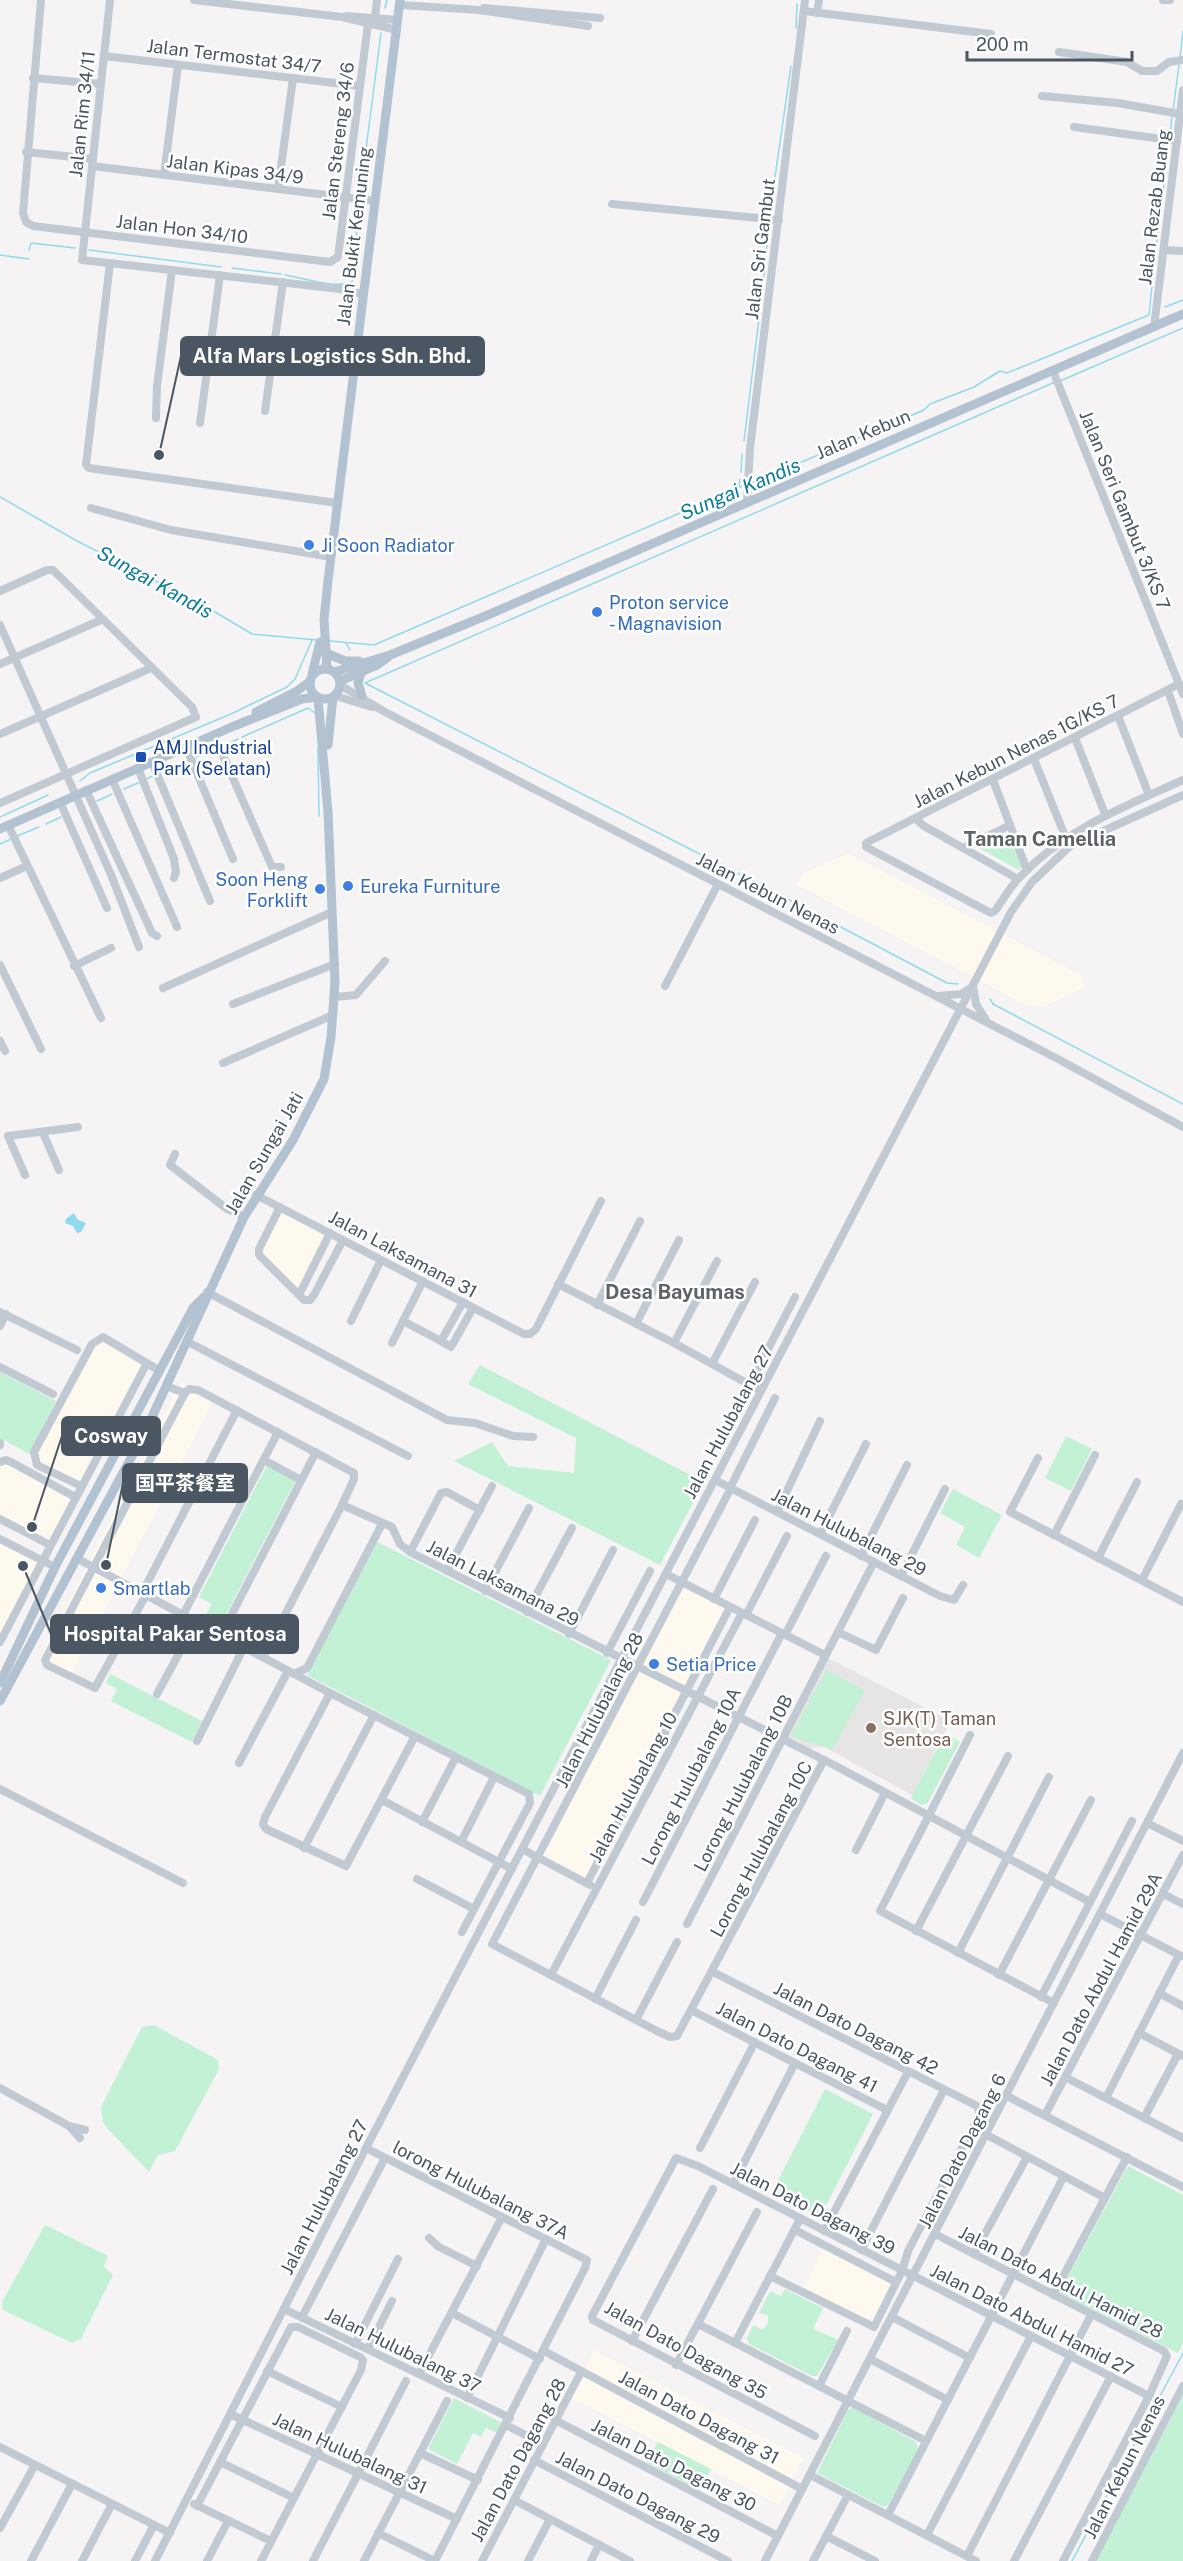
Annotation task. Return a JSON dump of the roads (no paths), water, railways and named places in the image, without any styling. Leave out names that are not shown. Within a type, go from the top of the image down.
[{"type":"main road","name":"Jalan Bukit Kemuning","points":[[311,678],[324,619],[400,3]]},
{"type":"main road","name":"Jalan Kebun","points":[[340,683],[362,673],[390,655],[747,502],[1056,378],[1183,314]]},
{"type":"main road","name":"Jalan Bukit Kemuning","points":[[324,619],[324,652],[331,670]]},
{"type":"main road","points":[[324,652],[345,661],[376,658]]},
{"type":"main road","name":"Jalan Kebun","points":[[331,670],[390,655]]},
{"type":"main road","points":[[234,726],[297,692],[311,678],[331,670],[340,683],[334,696],[325,771]]},
{"type":"main road","points":[[362,673],[358,683],[362,696]]},
{"type":"main road","points":[[311,678],[312,693],[317,698]]},
{"type":"main road","points":[[4,827],[234,726],[302,699],[334,696]]},
{"type":"main road","name":"Jalan Sungai Jati","points":[[0,1701],[129,1462],[188,1342],[206,1294],[244,1217],[293,1140],[317,1095],[327,1064],[335,998],[335,964],[325,771],[317,698]]},
{"type":"main road","name":"Jalan Sungai Jati","points":[[0,1683],[55,1568],[193,1308],[206,1294]]},
{"type":"main road","points":[[116,1453],[104,1486],[106,1490],[111,1489],[129,1462]]},
{"type":"main road","points":[[66,1549],[83,1526],[87,1526],[89,1529],[79,1558]]},
{"type":"street","points":[[26,152],[41,0]]},
{"type":"street","name":"Jalan Rim 34/11","points":[[110,0],[82,260],[110,263]]},
{"type":"street","points":[[194,0],[262,4],[342,17],[368,24],[397,25]]},
{"type":"street","points":[[375,18],[377,0]]},
{"type":"street","points":[[429,0],[600,18]]},
{"type":"street","name":"Jalan Sri Gambut","points":[[747,502],[747,479],[774,220],[805,0]]},
{"type":"street","points":[[817,13],[819,0]]},
{"type":"street","points":[[1163,0],[1170,0]]},
{"type":"street","points":[[400,3],[479,10],[588,26]]},
{"type":"street","points":[[804,11],[991,34]]},
{"type":"street","points":[[342,17],[375,18],[397,25]]},
{"type":"street","name":"Jalan Stereng 34/6","points":[[335,261],[346,198],[368,24]]},
{"type":"street","points":[[1059,52],[1127,62],[1142,70],[1157,71],[1180,59]]},
{"type":"street","name":"Jalan Termostat 34/7","points":[[104,56],[360,86]]},
{"type":"street","points":[[164,175],[178,65]]},
{"type":"street","points":[[33,78],[101,84]]},
{"type":"street","points":[[278,189],[292,78]]},
{"type":"street","name":"Jalan Rezab Buang","points":[[1154,327],[1172,181],[1175,113],[1183,90]]},
{"type":"street","points":[[1042,96],[1118,103],[1175,113]]},
{"type":"street","points":[[1074,127],[1173,141]]},
{"type":"street","name":"Jalan Kipas 34/9","points":[[26,152],[164,175],[375,201]]},
{"type":"street","name":"Jalan Hon 34/10","points":[[26,152],[23,213],[26,222],[33,226],[335,261]]},
{"type":"street","points":[[1172,181],[1183,183]]},
{"type":"street","points":[[612,204],[774,220]]},
{"type":"street","points":[[1164,250],[1183,251]]},
{"type":"street","points":[[337,503],[89,468],[86,465],[110,263],[283,282],[363,294]]},
{"type":"street","points":[[156,418],[157,386],[172,270]]},
{"type":"street","points":[[200,423],[220,275]]},
{"type":"street","points":[[265,411],[283,282]]},
{"type":"street","name":"Jalan Seri Gambut 3/KS 7","points":[[1056,378],[1183,694]]},
{"type":"street","points":[[91,508],[171,530],[331,557]]},
{"type":"street","points":[[0,591],[47,570],[53,570],[101,620],[192,707],[196,717],[0,803]]},
{"type":"street","points":[[0,664],[101,620]]},
{"type":"street","points":[[0,625],[117,887],[139,946]]},
{"type":"street","points":[[0,734],[151,668]]},
{"type":"street","name":"Jalan Kebun Nenas","points":[[340,683],[385,712],[1183,1126]]},
{"type":"street","name":"Jalan Kebun Nenas 1G/KS 7","points":[[1018,879],[995,911],[987,913],[868,850],[866,843],[1179,684]]},
{"type":"street","points":[[1168,691],[1183,734]]},
{"type":"street","points":[[334,696],[385,712]]},
{"type":"street","points":[[1118,716],[1149,795]]},
{"type":"street","points":[[214,735],[272,867],[281,867]]},
{"type":"street","points":[[1075,738],[1105,814]]},
{"type":"street","points":[[186,747],[233,859]]},
{"type":"street","points":[[1034,759],[1070,846]]},
{"type":"street","points":[[152,762],[210,901]]},
{"type":"street","points":[[138,768],[174,859],[176,872],[174,878]]},
{"type":"street","points":[[112,779],[177,927]]},
{"type":"street","points":[[993,780],[1027,870]]},
{"type":"street","points":[[916,819],[924,826],[1018,879],[1065,837],[1105,814],[1183,780]]},
{"type":"street","points":[[86,790],[130,890],[152,933],[158,936]]},
{"type":"street","name":"Jalan Hulubalang 27","points":[[155,2561],[366,2148],[971,989],[1023,894],[1045,868],[1070,846],[1183,795]]},
{"type":"street","points":[[60,801],[107,908]]},
{"type":"street","points":[[963,848],[1010,825]]},
{"type":"street","points":[[4,827],[27,866],[101,1018]]},
{"type":"street","points":[[0,878],[27,866]]},
{"type":"street","points":[[665,986],[718,884]]},
{"type":"street","points":[[163,988],[332,912]]},
{"type":"street","points":[[74,966],[111,948]]},
{"type":"street","points":[[335,998],[356,995],[385,961]]},
{"type":"street","points":[[233,1004],[335,964]]},
{"type":"street","points":[[0,965],[41,1049]]},
{"type":"street","points":[[936,997],[962,994],[971,989],[976,1004],[988,1023]]},
{"type":"street","points":[[223,1063],[333,1015]]},
{"type":"street","points":[[0,1041],[5,1051]]},
{"type":"street","points":[[25,1175],[8,1136],[78,1127]]},
{"type":"street","points":[[43,1133],[59,1170]]},
{"type":"street","points":[[175,1154],[170,1165],[227,1209],[244,1217]]},
{"type":"street","name":"Jalan Laksamana 31","points":[[256,1195],[524,1334],[530,1334],[536,1329],[558,1284]]},
{"type":"street","points":[[601,1201],[558,1284],[750,1383],[761,1391]]},
{"type":"street","points":[[280,1207],[259,1249],[263,1260],[304,1300],[310,1300],[314,1295],[343,1240]]},
{"type":"street","points":[[597,1305],[640,1221]]},
{"type":"street","points":[[299,1295],[330,1233]]},
{"type":"street","points":[[636,1324],[679,1240]]},
{"type":"street","points":[[351,1321],[381,1260]]},
{"type":"street","points":[[674,1343],[717,1261]]},
{"type":"street","points":[[392,1343],[423,1281]]},
{"type":"street","points":[[712,1364],[755,1282]]},
{"type":"street","points":[[206,1294],[447,1420],[475,1423],[513,1436],[533,1437]]},
{"type":"street","points":[[750,1383],[795,1297]]},
{"type":"street","points":[[441,1341],[463,1302]]},
{"type":"street","points":[[403,1321],[451,1347],[473,1308]]},
{"type":"street","points":[[0,1326],[3,1313],[77,1350]]},
{"type":"street","points":[[81,1486],[37,1465],[34,1452],[92,1344],[103,1337],[160,1371]]},
{"type":"street","points":[[188,1342],[408,1456]]},
{"type":"street","points":[[0,1642],[147,1363]]},
{"type":"street","points":[[0,1367],[53,1394]]},
{"type":"street","points":[[166,1386],[184,1393]]},
{"type":"street","points":[[237,1410],[95,1688],[47,1665],[45,1660],[184,1393],[189,1389],[198,1390],[237,1410],[316,1452],[338,1463],[354,1473],[354,1479],[342,1505],[263,1658]]},
{"type":"street","name":"Jalan Hulubalang 28","points":[[551,1976],[492,1944],[638,1667],[775,1398]]},
{"type":"street","points":[[777,1512],[820,1421]]},
{"type":"street","points":[[183,1615],[278,1432]]},
{"type":"street","points":[[820,1534],[866,1444]]},
{"type":"street","points":[[221,1635],[316,1452]]},
{"type":"street","points":[[1054,1535],[1095,1455]]},
{"type":"street","points":[[1038,1458],[1010,1512],[1183,1602]]},
{"type":"street","points":[[264,1460],[302,1480]]},
{"type":"street","points":[[3,1461],[75,1497]]},
{"type":"street","points":[[861,1556],[907,1465]]},
{"type":"street","name":"Jalan Hulubalang 29","points":[[715,1480],[950,1600],[957,1597],[963,1585]]},
{"type":"street","points":[[1098,1558],[1137,1482]]},
{"type":"street","points":[[447,1571],[492,1486]]},
{"type":"street","points":[[902,1576],[945,1490]]},
{"type":"street","points":[[410,1552],[441,1493],[447,1492],[480,1510]]},
{"type":"street","points":[[1142,1580],[1181,1504]]},
{"type":"street","points":[[238,1763],[291,1672],[306,1668],[382,1524],[342,1505]]},
{"type":"street","points":[[485,1591],[529,1508]]},
{"type":"street","points":[[0,1519],[50,1545]]},
{"type":"street","points":[[714,1599],[755,1520]]},
{"type":"street","name":"Jalan Laksamana 29","points":[[382,1524],[396,1531],[400,1544],[410,1552],[569,1634],[687,1690],[824,1760],[1090,1902]]},
{"type":"street","points":[[527,1612],[572,1528]]},
{"type":"street","name":"Jalan Hulubalang 10","points":[[551,1976],[698,1696],[787,1536]]},
{"type":"street","points":[[0,1539],[55,1568]]},
{"type":"street","points":[[569,1634],[612,1550]]},
{"type":"street","name":"Lorong Hulubalang 10A","points":[[643,1902],[738,1716],[826,1556]]},
{"type":"street","points":[[79,1558],[263,1658],[529,1794],[531,1798],[462,1932]]},
{"type":"street","name":"Lorong Hulubalang 10B","points":[[687,1924],[874,1562]]},
{"type":"street","points":[[607,1653],[650,1570]]},
{"type":"street","points":[[666,1574],[825,1655]]},
{"type":"street","points":[[838,1632],[876,1650],[903,1598]]},
{"type":"street","name":"Jalan Hulubalang 10","points":[[587,1883],[730,1607]]},
{"type":"street","points":[[157,1694],[196,1622]]},
{"type":"street","points":[[197,1741],[244,1647]]},
{"type":"street","points":[[330,1693],[263,1824],[266,1829],[342,1866],[349,1864],[415,1736]]},
{"type":"street","points":[[304,1848],[374,1715]]},
{"type":"street","points":[[970,1735],[880,1911],[1054,2003]]},
{"type":"street","name":"Jalan Dato Dagang 6","points":[[765,2561],[1183,1754]]},
{"type":"street","points":[[916,1930],[1008,1756]]},
{"type":"street","points":[[422,1822],[456,1757]]},
{"type":"street","name":"Lorong Hulubalang 10C","points":[[636,2020],[674,2038],[677,2036],[693,2011],[824,1760]]},
{"type":"street","points":[[461,1842],[494,1776]]},
{"type":"street","points":[[958,1953],[1049,1777]]},
{"type":"street","points":[[0,1789],[183,1883]]},
{"type":"street","points":[[856,1850],[885,1793]]},
{"type":"street","points":[[382,1800],[512,1869]]},
{"type":"street","points":[[999,1974],[1091,1800]]},
{"type":"street","points":[[1041,1997],[1132,1821]]},
{"type":"street","points":[[1147,1823],[1183,1840]]},
{"type":"street","points":[[522,1849],[596,1888]]},
{"type":"street","name":"Jalan Dato Abdul Hamid 29A","points":[[1045,2115],[1067,2078],[1183,1856]]},
{"type":"street","points":[[417,1879],[474,1909]]},
{"type":"street","points":[[1163,1894],[1183,1904]]},
{"type":"street","points":[[1100,1914],[1181,1956],[1106,2098]]},
{"type":"street","points":[[595,1999],[636,1920]]},
{"type":"street","points":[[551,1976],[636,2020],[677,1942]]},
{"type":"street","name":"Jalan Dato Dagang 42","points":[[713,1972],[977,2106],[980,2114],[908,2251],[902,2271]]},
{"type":"street","points":[[1159,1994],[1183,2006]]},
{"type":"street","name":"Jalan Dato Dagang 41","points":[[693,2011],[887,2110]]},
{"type":"street","points":[[1139,2033],[1181,2055],[1144,2118]]},
{"type":"street","points":[[700,2148],[755,2042]]},
{"type":"street","points":[[733,2184],[795,2063]]},
{"type":"street","points":[[824,2231],[908,2072]]},
{"type":"street","points":[[1067,2078],[1183,2138]]},
{"type":"street","points":[[0,2088],[69,2126],[85,2130]]},
{"type":"street","points":[[861,2250],[944,2090]]},
{"type":"street","points":[[1007,2096],[1183,2187]]},
{"type":"street","points":[[69,2126],[80,2138]]},
{"type":"street","points":[[987,2135],[1105,2198]]},
{"type":"street","name":"lorong Hulubalang 37A","points":[[366,2148],[587,2260],[544,2351]]},
{"type":"street","points":[[974,2254],[1027,2157]]},
{"type":"street","points":[[1053,2295],[1127,2157]]},
{"type":"street","points":[[302,2317],[385,2158]]},
{"type":"street","name":"Jalan Dato Dagang 39","points":[[634,2235],[674,2160],[680,2158],[902,2271]]},
{"type":"street","points":[[888,2515],[1064,2176]]},
{"type":"street","points":[[632,2341],[712,2189]]},
{"type":"street","points":[[676,2365],[757,2212]]},
{"type":"street","points":[[419,2374],[502,2217]]},
{"type":"street","points":[[735,2343],[800,2219]]},
{"type":"street","points":[[795,2230],[896,2282]]},
{"type":"street","name":"Jalan Dato Abdul Hamid 28","points":[[935,2234],[1164,2351],[1167,2356],[1166,2361],[1149,2396]]},
{"type":"street","name":"Jalan Dato Dagang 35","points":[[634,2235],[592,2316],[676,2365],[815,2436]]},
{"type":"street","points":[[429,2238],[439,2247],[477,2266]]},
{"type":"street","points":[[467,2398],[546,2239]]},
{"type":"street","points":[[356,2343],[398,2259]]},
{"type":"street","points":[[770,2276],[874,2327],[902,2271]]},
{"type":"street","name":"Jalan Dato Abdul Hamid 27","points":[[902,2271],[1149,2396]]},
{"type":"street","points":[[368,2349],[392,2301]]},
{"type":"street","name":"Jalan Hulubalang 37","points":[[284,2309],[467,2398],[543,2444]]},
{"type":"street","points":[[452,2313],[540,2359]]},
{"type":"street","points":[[966,2556],[1091,2314]]},
{"type":"street","points":[[892,2317],[970,2358]]},
{"type":"street","points":[[698,2324],[926,2441]]},
{"type":"street","points":[[197,2506],[291,2327],[298,2327],[360,2357],[363,2363],[342,2407],[261,2561]]},
{"type":"street","points":[[819,2386],[847,2331]]},
{"type":"street","points":[[927,2535],[1031,2336]]},
{"type":"street","points":[[378,2533],[435,2561],[544,2351]]},
{"type":"street","name":"Jalan Dato Dagang 31","points":[[544,2351],[802,2489]]},
{"type":"street","points":[[870,2359],[948,2400]]},
{"type":"street","points":[[267,2371],[342,2407]]},
{"type":"street","name":"Jalan Dato Dagang 28","points":[[482,2561],[581,2372]]},
{"type":"street","points":[[1014,2561],[1111,2376]]},
{"type":"street","points":[[313,2561],[406,2381]]},
{"type":"street","name":"Jalan Kebun Nenas","points":[[1092,2561],[1183,2386]]},
{"type":"street","points":[[1063,2561],[1149,2396]]},
{"type":"street","points":[[364,2561],[447,2401]]},
{"type":"street","name":"Jalan Hulubalang 31","points":[[230,2414],[457,2519]]},
{"type":"street","name":"Jalan Dato Dagang 30","points":[[555,2420],[778,2536]]},
{"type":"street","points":[[0,2447],[170,2533]]},
{"type":"street","points":[[420,2453],[477,2480]]},
{"type":"street","name":"Jalan Dato Dagang 29","points":[[534,2460],[728,2561]]},
{"type":"street","points":[[220,2462],[294,2498]]},
{"type":"street","points":[[0,2528],[35,2465]]},
{"type":"street","points":[[810,2475],[976,2561]]},
{"type":"street","points":[[31,2561],[72,2484]]},
{"type":"street","points":[[813,2561],[848,2494]]},
{"type":"street","points":[[514,2500],[630,2561]]},
{"type":"street","points":[[186,2501],[271,2541]]},
{"type":"street","points":[[82,2561],[112,2504]]},
{"type":"street","points":[[528,2561],[550,2519]]},
{"type":"street","points":[[207,2561],[228,2521]]},
{"type":"street","points":[[135,2561],[154,2525]]},
{"type":"street","points":[[826,2536],[875,2561]]},
{"type":"street","points":[[591,2561],[600,2545]]},
{"type":"street","points":[[410,2561],[416,2551]]},
{"type":"water","points":[[74,1213],[78,1220],[86,1223],[81,1232],[77,1233],[73,1226],[65,1223],[66,1219]]},
{"type":"waterway","points":[[385,8],[387,0]]},
{"type":"waterway","points":[[796,28],[797,4]]},
{"type":"waterway","points":[[1180,57],[1183,31]]},
{"type":"waterway","points":[[360,195],[381,33]]},
{"type":"waterway","points":[[1173,111],[1179,65]]},
{"type":"waterway","points":[[775,177],[791,66]]},
{"type":"waterway","points":[[1170,137],[1172,115]]},
{"type":"waterway","points":[[1160,218],[1169,142]]},
{"type":"waterway","points":[[773,193],[774,183]]},
{"type":"waterway","points":[[771,216],[772,202]]},
{"type":"waterway","points":[[285,275],[328,284],[352,282],[359,206]]},
{"type":"waterway","points":[[766,254],[770,221]]},
{"type":"waterway","name":"Sungai Kandis","points":[[750,484],[924,410],[930,404],[974,387],[1000,371],[1007,373],[1149,315],[1158,228]]},
{"type":"waterway","points":[[29,250],[31,243],[75,248]]},
{"type":"waterway","points":[[89,250],[221,267]]},
{"type":"waterway","points":[[0,255],[29,259]]},
{"type":"waterway","points":[[762,291],[766,262]]},
{"type":"waterway","points":[[232,268],[281,274]]},
{"type":"waterway","name":"Sungai Kandis","points":[[1165,307],[1183,300]]},
{"type":"waterway","points":[[744,441],[761,302]]},
{"type":"waterway","points":[[1060,381],[1183,328]]},
{"type":"waterway","points":[[958,984],[947,983],[365,683],[1055,382]]},
{"type":"waterway","points":[[741,472],[742,454]]},
{"type":"waterway","points":[[739,487],[740,479]]},
{"type":"waterway","name":"Sungai Kandis","points":[[330,641],[374,645],[745,485]]},
{"type":"waterway","name":"Sungai Kandis","points":[[0,497],[77,541],[205,606],[252,634],[317,640]]},
{"type":"waterway","points":[[80,781],[90,773],[231,714],[287,687],[295,679],[312,640]]},
{"type":"waterway","name":"Sungai Kandis","points":[[346,643],[350,650]]},
{"type":"waterway","points":[[242,737],[308,708],[315,713]]},
{"type":"waterway","points":[[223,746],[238,739]]},
{"type":"waterway","points":[[196,757],[216,748]]},
{"type":"waterway","points":[[318,748],[319,816]]},
{"type":"waterway","points":[[160,773],[175,766]]},
{"type":"waterway","points":[[146,779],[155,775]]},
{"type":"waterway","points":[[124,789],[140,782]]},
{"type":"waterway","points":[[97,801],[112,794]]},
{"type":"waterway","points":[[0,817],[48,795]]},
{"type":"waterway","points":[[46,824],[61,817]]},
{"type":"waterway","points":[[17,836],[39,827]]},
{"type":"waterway","points":[[0,844],[11,839]]},
{"type":"waterway","points":[[990,999],[993,1004],[1183,1104]]},
{"type":"waterway","points":[[1072,2561],[1183,2353]]},
{"type":"place","name":"Alfa Mars Logistics Sdn. Bhd.","points":[[159,455]]},
{"type":"place","name":"Ji Soon Radiator","points":[[309,545]]},
{"type":"place","name":"Proton service - Magnavision","points":[[597,612]]},
{"type":"place","name":"AMJ Industrial Park (Selatan)","points":[[141,757]]},
{"type":"place","name":"Eureka Furniture","points":[[348,886]]},
{"type":"place","name":"Soon Heng Forklift","points":[[320,889]]},
{"type":"place","name":"Cosway","points":[[32,1527]]},
{"type":"place","name":"国平茶餐室","points":[[106,1565]]},
{"type":"place","name":"Hospital Pakar Sentosa","points":[[23,1566]]},
{"type":"place","name":"Smartlab","points":[[101,1588]]},
{"type":"place","name":"Setia Price","points":[[654,1664]]},
{"type":"place","name":"SJK(T) Taman Sentosa","points":[[871,1728]]},
{"type":"district","name":"Taman Camellia","points":[[1040,839]]},
{"type":"district","name":"Desa Bayumas","points":[[675,1292]]}]
